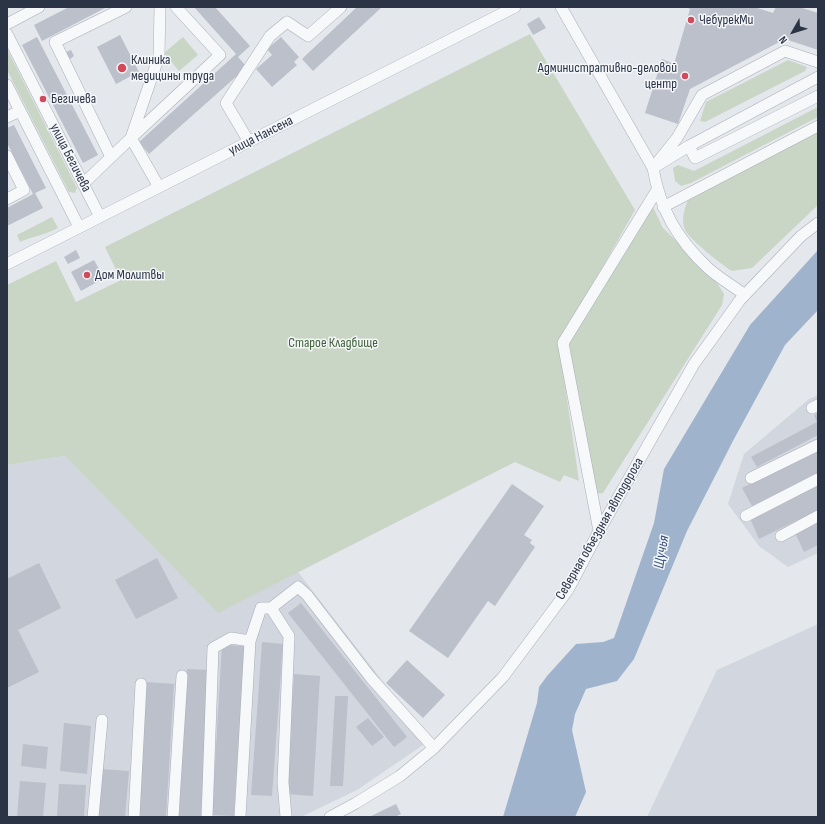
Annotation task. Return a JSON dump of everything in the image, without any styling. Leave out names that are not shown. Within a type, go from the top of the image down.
[{"type":"street","points":[[7,24],[25,10],[39,7]]},
{"type":"street","points":[[111,157],[55,42],[126,7]]},
{"type":"street","points":[[130,138],[159,56],[160,7]]},
{"type":"street","points":[[83,184],[130,138],[220,55],[176,7]]},
{"type":"street","points":[[249,142],[226,103],[270,36],[287,22],[308,36],[341,7]]},
{"type":"street","name":"улица Нансена","points":[[7,264],[515,7]]},
{"type":"street","points":[[561,7],[653,168],[657,190],[663,208],[676,232],[708,268],[745,295]]},
{"type":"street","name":"улица Бегичева","points":[[7,34],[100,217]]},
{"type":"street","points":[[653,168],[677,138],[702,95],[785,51],[818,62]]},
{"type":"street","points":[[653,168],[688,146],[818,77]]},
{"type":"street","name":"улица Бегичева","points":[[7,85],[79,227]]},
{"type":"street","points":[[688,146],[695,158],[818,96]]},
{"type":"street","points":[[7,118],[20,111]]},
{"type":"street","points":[[663,208],[818,126]]},
{"type":"street","points":[[130,138],[159,187]]},
{"type":"street","points":[[7,156],[24,190],[7,199]]},
{"type":"street","points":[[598,531],[563,343],[657,190]]},
{"type":"street","name":"Северная объездная автодорога","points":[[330,817],[356,804],[400,776],[434,748],[508,671],[568,590],[598,531],[694,364],[745,295],[801,236],[818,223]]},
{"type":"street","points":[[751,478],[818,445]]},
{"type":"street","points":[[746,516],[818,479]]},
{"type":"street","points":[[781,536],[818,516]]},
{"type":"street","points":[[240,817],[250,641],[261,608],[271,608],[298,587],[307,595],[372,678],[434,748]]},
{"type":"street","points":[[271,608],[289,636],[283,782],[286,817]]},
{"type":"street","points":[[207,817],[213,648],[231,638],[250,641]]},
{"type":"street","points":[[173,817],[182,676]]},
{"type":"street","points":[[134,817],[141,684]]},
{"type":"street","points":[[92,817],[102,720]]},
{"type":"shaded area","points":[[818,395],[818,553],[788,567],[759,546],[728,504],[744,454],[809,399]]},
{"type":"shaded area","points":[[65,456],[218,612],[298,572],[429,741],[357,790],[301,817],[7,817],[7,465]]},
{"type":"shaded area","points":[[818,624],[818,817],[647,817],[717,670]]},
{"type":"green space","name":"Старое Кладбище","points":[[530,34],[635,210],[559,344],[579,481],[564,475],[560,482],[515,462],[218,613],[65,456],[7,465],[7,285],[56,261],[76,302],[121,280],[105,247]]},
{"type":"green space","points":[[183,37],[198,55],[179,71],[164,53]]},
{"type":"green space","points":[[7,49],[77,188],[75,193],[69,192],[7,70]]},
{"type":"green space","points":[[788,60],[807,67],[805,71],[705,122],[700,121],[706,102]]},
{"type":"green space","points":[[818,107],[818,117],[691,183],[681,186],[675,181],[673,168],[678,165],[694,171]]},
{"type":"green space","points":[[818,132],[818,205],[752,268],[732,271],[706,252],[688,234],[685,230],[683,218],[688,200]]},
{"type":"green space","points":[[652,205],[663,228],[714,278],[724,294],[722,305],[603,493],[596,494],[569,343]]},
{"type":"green space","points":[[52,217],[58,228],[20,242],[17,235]]},
{"type":"water","name":"Щучья","points":[[818,250],[818,310],[785,345],[734,439],[687,531],[634,659],[617,681],[586,689],[575,714],[572,730],[586,792],[575,817],[503,817],[537,703],[539,687],[576,644],[603,642],[614,638],[654,523],[664,469],[750,325]]},
{"type":"building","points":[[69,7],[107,7],[42,41],[34,25]]},
{"type":"building","points":[[194,7],[215,7],[250,46],[238,57],[247,67],[149,154],[139,142],[236,54]]},
{"type":"building","points":[[357,7],[382,7],[313,71],[302,59]]},
{"type":"building","name":"Административно-деловой центр","points":[[686,7],[754,7],[773,13],[776,7],[799,7],[818,13],[818,50],[785,39],[690,89],[678,124],[645,113],[662,59],[674,64],[690,9]]},
{"type":"building","points":[[539,17],[546,28],[533,35],[527,24]]},
{"type":"building","points":[[120,35],[139,72],[116,84],[97,47]]},
{"type":"building","points":[[37,37],[98,155],[83,163],[22,45]]},
{"type":"building","points":[[281,37],[299,57],[294,62],[297,65],[272,87],[256,69],[272,55],[267,49]]},
{"type":"building","points":[[71,50],[74,56],[70,59],[66,52]]},
{"type":"building","points":[[14,125],[46,188],[35,193],[43,208],[7,226],[7,208],[33,194],[7,143],[7,128]]},
{"type":"building","points":[[76,250],[80,258],[68,264],[64,257]]},
{"type":"building","name":"Дом Молитвы","points":[[94,260],[104,278],[81,291],[71,272]]},
{"type":"building","points":[[818,413],[818,435],[757,467],[751,457],[817,422],[814,415]]},
{"type":"building","points":[[818,450],[818,473],[752,506],[742,488]]},
{"type":"building","points":[[512,484],[544,506],[524,535],[532,540],[530,543],[535,547],[495,606],[488,601],[448,658],[409,631]]},
{"type":"building","points":[[818,485],[818,510],[759,539],[750,518]]},
{"type":"building","points":[[818,521],[818,545],[804,552],[795,533]]},
{"type":"building","points":[[157,558],[178,598],[136,619],[115,580]]},
{"type":"building","points":[[39,563],[61,608],[18,630],[39,672],[7,688],[7,579]]},
{"type":"building","points":[[301,603],[407,737],[394,747],[288,613]]},
{"type":"building","points":[[262,642],[283,644],[272,796],[251,795]]},
{"type":"building","points":[[222,645],[245,646],[234,816],[212,815]]},
{"type":"building","points":[[407,660],[445,695],[423,718],[386,683]]},
{"type":"building","points":[[187,669],[209,670],[201,817],[179,817]]},
{"type":"building","points":[[294,674],[320,676],[313,796],[286,794]]},
{"type":"building","points":[[146,682],[174,684],[166,817],[137,817]]},
{"type":"building","points":[[335,696],[348,696],[343,786],[330,786]]},
{"type":"building","points":[[368,718],[384,737],[372,746],[356,727]]},
{"type":"building","points":[[64,723],[91,726],[87,774],[60,771]]},
{"type":"building","points":[[23,744],[48,747],[46,769],[21,766]]},
{"type":"building","points":[[101,769],[129,771],[125,817],[97,817]]},
{"type":"building","points":[[20,781],[46,783],[43,817],[17,817]]},
{"type":"building","points":[[59,784],[86,785],[84,817],[57,817]]},
{"type":"building","points":[[396,804],[401,814],[395,817],[369,817]]},
{"type":"place","name":"ЧебурекМи","points":[[691,20]]},
{"type":"place","name":"Клиника медицины труда","points":[[122,68]]},
{"type":"place","name":"Административно-деловой центр","points":[[685,76]]},
{"type":"place","name":"Бегичева","points":[[43,99]]},
{"type":"place","name":"Дом Молитвы","points":[[87,275]]}]
